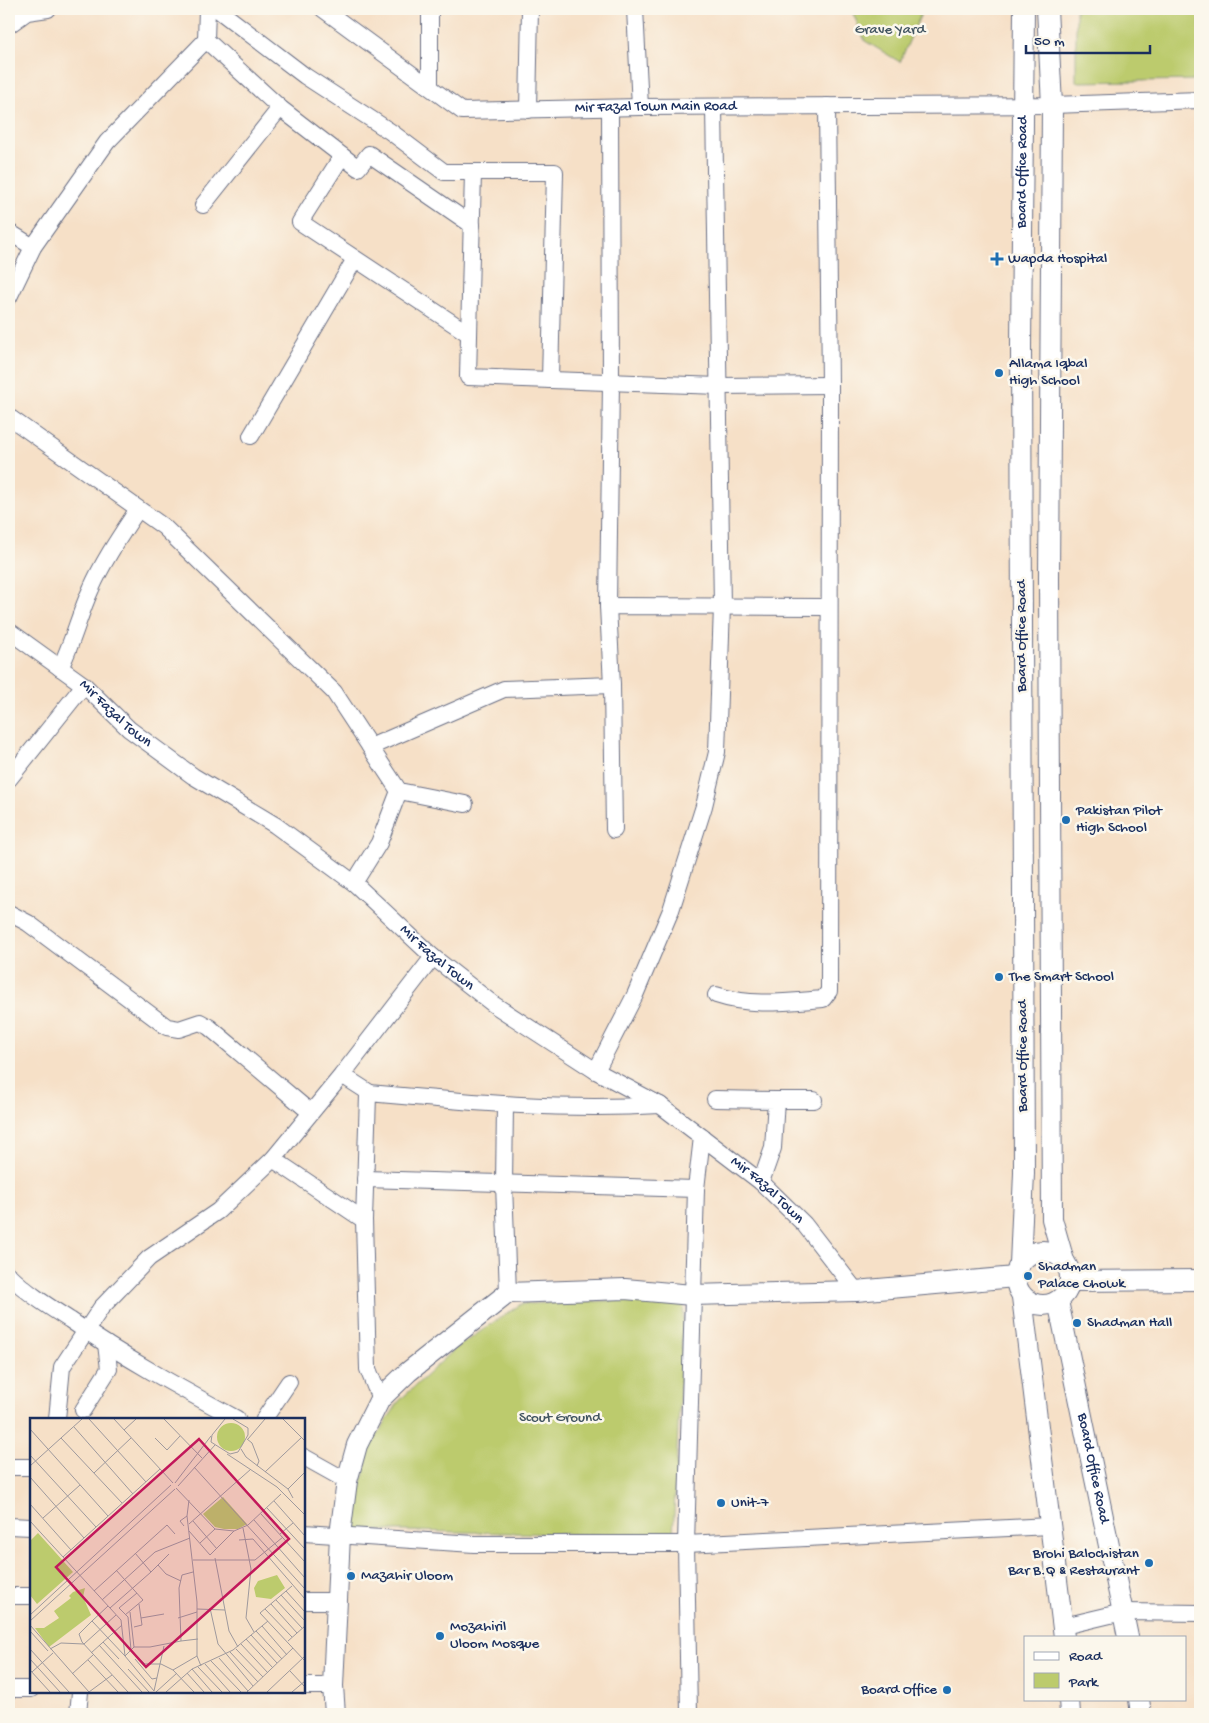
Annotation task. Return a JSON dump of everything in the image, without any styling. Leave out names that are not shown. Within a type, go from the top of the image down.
[{"type":"street","points":[[9,26],[27,12],[48,9]]},
{"type":"street","points":[[9,297],[33,247],[107,142],[206,40],[207,9]]},
{"type":"street","points":[[217,9],[305,76],[391,132],[444,172],[555,172],[550,380]]},
{"type":"street","name":"Mir Fazal Town Main Road","points":[[323,9],[462,111],[640,107],[1052,105],[1200,100]]},
{"type":"street","points":[[430,9],[430,86]]},
{"type":"street","points":[[528,110],[530,9]]},
{"type":"street","points":[[635,9],[640,107]]},
{"type":"street","name":"Board Office Road","points":[[1017,1271],[1024,1172],[1021,346],[1024,9]]},
{"type":"street","name":"Board Office Road","points":[[1047,9],[1052,105],[1049,580],[1052,1219],[1064,1261]]},
{"type":"street","points":[[206,40],[280,108],[358,168],[369,154],[472,225]]},
{"type":"street","points":[[716,995],[750,1004],[822,998],[828,994],[830,385],[828,106]]},
{"type":"street","points":[[204,205],[280,108]]},
{"type":"street","points":[[596,1071],[635,995],[671,910],[704,806],[717,752],[722,606],[714,108]]},
{"type":"street","points":[[610,109],[611,382],[608,606],[612,685],[614,830]]},
{"type":"street","points":[[342,156],[300,222],[469,334]]},
{"type":"street","points":[[472,172],[468,378],[719,386],[830,385]]},
{"type":"street","points":[[9,232],[33,247]]},
{"type":"street","points":[[251,436],[355,258]]},
{"type":"street","points":[[9,417],[164,527],[334,692],[398,791],[465,804]]},
{"type":"street","points":[[60,668],[73,640],[91,589],[120,536],[138,509]]},
{"type":"street","points":[[608,606],[830,607]]},
{"type":"street","name":"Mir Fazal Town","points":[[9,630],[84,685],[129,730],[193,776],[275,825],[354,883],[433,957],[493,1004],[596,1071],[660,1105],[761,1182],[804,1224],[856,1291]]},
{"type":"street","points":[[10,776],[84,685]]},
{"type":"street","points":[[370,747],[504,688],[612,685]]},
{"type":"street","points":[[354,883],[379,843],[398,791]]},
{"type":"street","points":[[9,913],[28,923],[167,1026],[179,1030],[200,1022],[209,1027],[310,1112]]},
{"type":"street","points":[[57,1418],[62,1367],[101,1308],[149,1258],[218,1211],[272,1159],[342,1075],[433,957]]},
{"type":"street","points":[[342,1075],[370,1093],[505,1105],[606,1108],[660,1105]]},
{"type":"street","points":[[370,1093],[366,1097],[364,1220],[368,1369],[380,1399]]},
{"type":"street","points":[[715,1099],[814,1100]]},
{"type":"street","points":[[761,1182],[773,1148],[776,1100]]},
{"type":"street","points":[[505,1105],[504,1184],[508,1293]]},
{"type":"street","points":[[689,1714],[686,1544],[696,1189],[702,1138]]},
{"type":"street","points":[[272,1159],[364,1220]]},
{"type":"street","points":[[365,1179],[696,1189]]},
{"type":"street","points":[[1022,1297],[1040,1306],[1058,1301],[1066,1291],[1070,1281],[1068,1268],[1064,1261],[1057,1256],[1041,1251],[1026,1257],[1017,1271],[1022,1297],[1049,1526],[1064,1631],[1123,1612],[1200,1613]]},
{"type":"street","points":[[335,1714],[333,1686],[340,1535],[347,1481],[357,1445],[380,1399],[422,1361],[508,1293],[625,1289],[692,1294],[856,1291],[1017,1271]]},
{"type":"street","points":[[9,1275],[24,1290],[85,1331],[235,1418]]},
{"type":"street","points":[[1070,1281],[1200,1280]]},
{"type":"street","name":"Board Office Road","points":[[1058,1301],[1128,1636]]},
{"type":"street","points":[[82,1410],[109,1369],[106,1344]]},
{"type":"street","points":[[265,1418],[289,1382]]},
{"type":"street","points":[[305,1458],[347,1481]]},
{"type":"street","points":[[9,1467],[30,1467]]},
{"type":"street","points":[[9,1526],[30,1527]]},
{"type":"street","points":[[305,1533],[474,1544],[686,1544],[1049,1526]]},
{"type":"street","points":[[9,1596],[30,1596]]},
{"type":"street","points":[[305,1601],[337,1601]]},
{"type":"street","points":[[305,1686],[333,1686]]},
{"type":"street","points":[[9,1690],[30,1689]]},
{"type":"street","points":[[78,1714],[80,1693]]},
{"type":"street","points":[[1069,1700],[1070,1714]]},
{"type":"street","points":[[1139,1700],[1141,1714]]},
{"type":"green space","name":"Grave Yard","points":[[851,9],[923,9],[900,62],[865,41]]},
{"type":"green space","points":[[1076,9],[1200,9],[1200,80],[1076,82]]},
{"type":"green space","name":"Scout Ground","points":[[684,1298],[673,1536],[351,1530],[370,1446],[400,1400],[456,1348],[521,1304]]},
{"type":"place","name":"Wapda Hospital","points":[[997,259]]},
{"type":"place","name":"Allama Iqbal High School","points":[[999,373]]},
{"type":"place","name":"Pakistan Pilot High School","points":[[1066,820]]},
{"type":"place","name":"The Smart School","points":[[999,977]]},
{"type":"place","name":"Shadman Palace Chowk","points":[[1028,1276]]},
{"type":"place","name":"Shadman Hall","points":[[1077,1323]]},
{"type":"place","name":"Unit-7","points":[[721,1503]]},
{"type":"place","name":"Brohi Balochistan Bar B.Q & Restaurant","points":[[1149,1563]]},
{"type":"place","name":"Mazahir Uloom","points":[[351,1576]]},
{"type":"place","name":"Mozahiril Uloom Mosque","points":[[440,1636]]},
{"type":"place","name":"Board Office","points":[[947,1690]]}]
